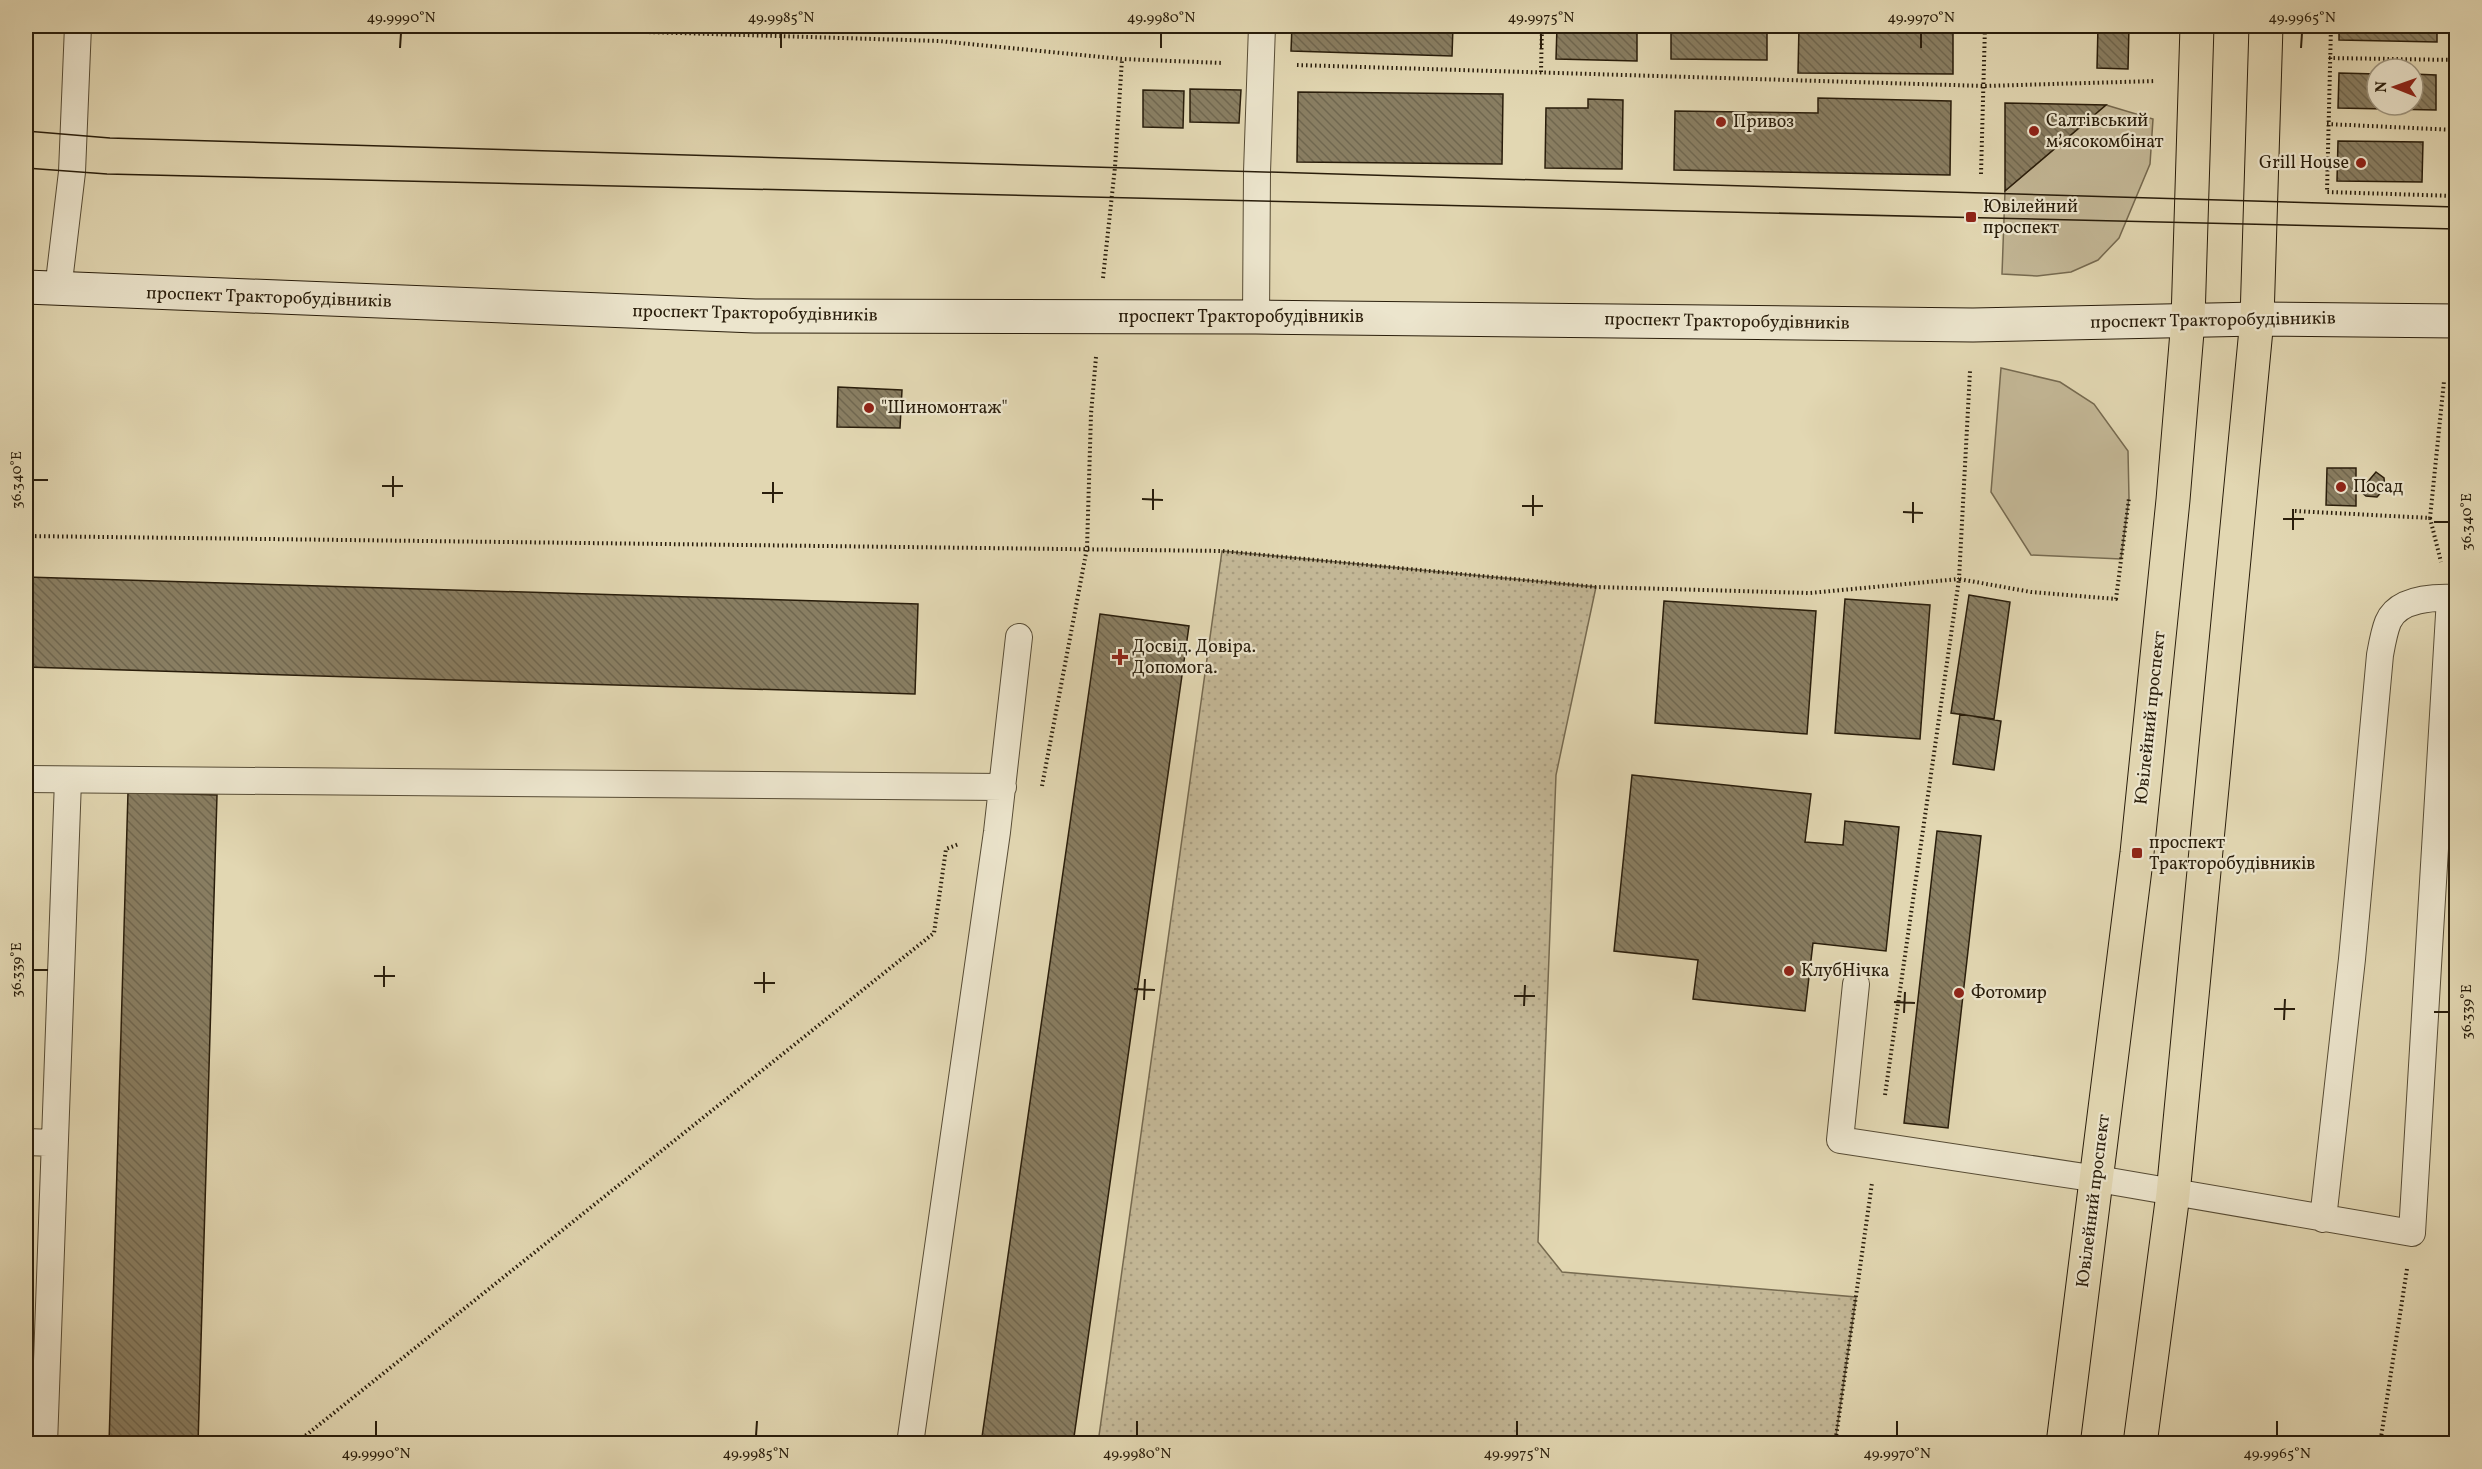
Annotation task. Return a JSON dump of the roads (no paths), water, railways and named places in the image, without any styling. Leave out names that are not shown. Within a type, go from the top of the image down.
[{"type":"main road","name":"Ювілейний проспект","points":[[2063,1443],[2138,842],[2173,500],[2188,320],[2197,26]]},
{"type":"main road","points":[[2140,1443],[2173,1194],[2257,319],[2266,26]]},
{"type":"main road","name":"проспект Тракторобудівників","points":[[26,287],[755,316],[1256,317],[1972,325],[2257,319],[2457,321]]},
{"type":"lane","points":[[58,290],[72,172],[78,26]]},
{"type":"lane","points":[[1256,317],[1257,172],[1262,26]]},
{"type":"lane","points":[[1856,984],[1840,1140],[2097,1179],[2173,1194],[2323,1219],[2412,1233],[2453,598],[2403,605],[2389,620],[2380,655],[2352,959],[2323,1219]]},
{"type":"lane","points":[[910,1443],[997,832],[1019,637]]},
{"type":"lane","points":[[26,779],[1003,787]]},
{"type":"lane","points":[[44,1443],[68,780]]},
{"type":"lane","points":[[26,1142],[54,1143]]},
{"type":"tram line","points":[[26,131],[110,138],[2456,207]]},
{"type":"tram line","points":[[26,168],[107,174],[2456,229]]},
{"type":"place","name":"Привоз","points":[[1721,122]]},
{"type":"place","name":"Салтівський мʼясокомбінат","points":[[2034,131]]},
{"type":"place","name":"Grill House","points":[[2361,163]]},
{"type":"place","name":"Ювілейний проспект","points":[[1971,217]]},
{"type":"place","name":"\"Шиномонтаж\"","points":[[869,408]]},
{"type":"place","name":"Посад","points":[[2341,487]]},
{"type":"place","name":"Досвід. Довіра. Допомога.","points":[[1120,657]]},
{"type":"place","name":"проспект Тракторобудівників","points":[[2137,853]]},
{"type":"place","name":"КлубНічка","points":[[1789,971]]},
{"type":"place","name":"Фотомир","points":[[1959,993]]}]
